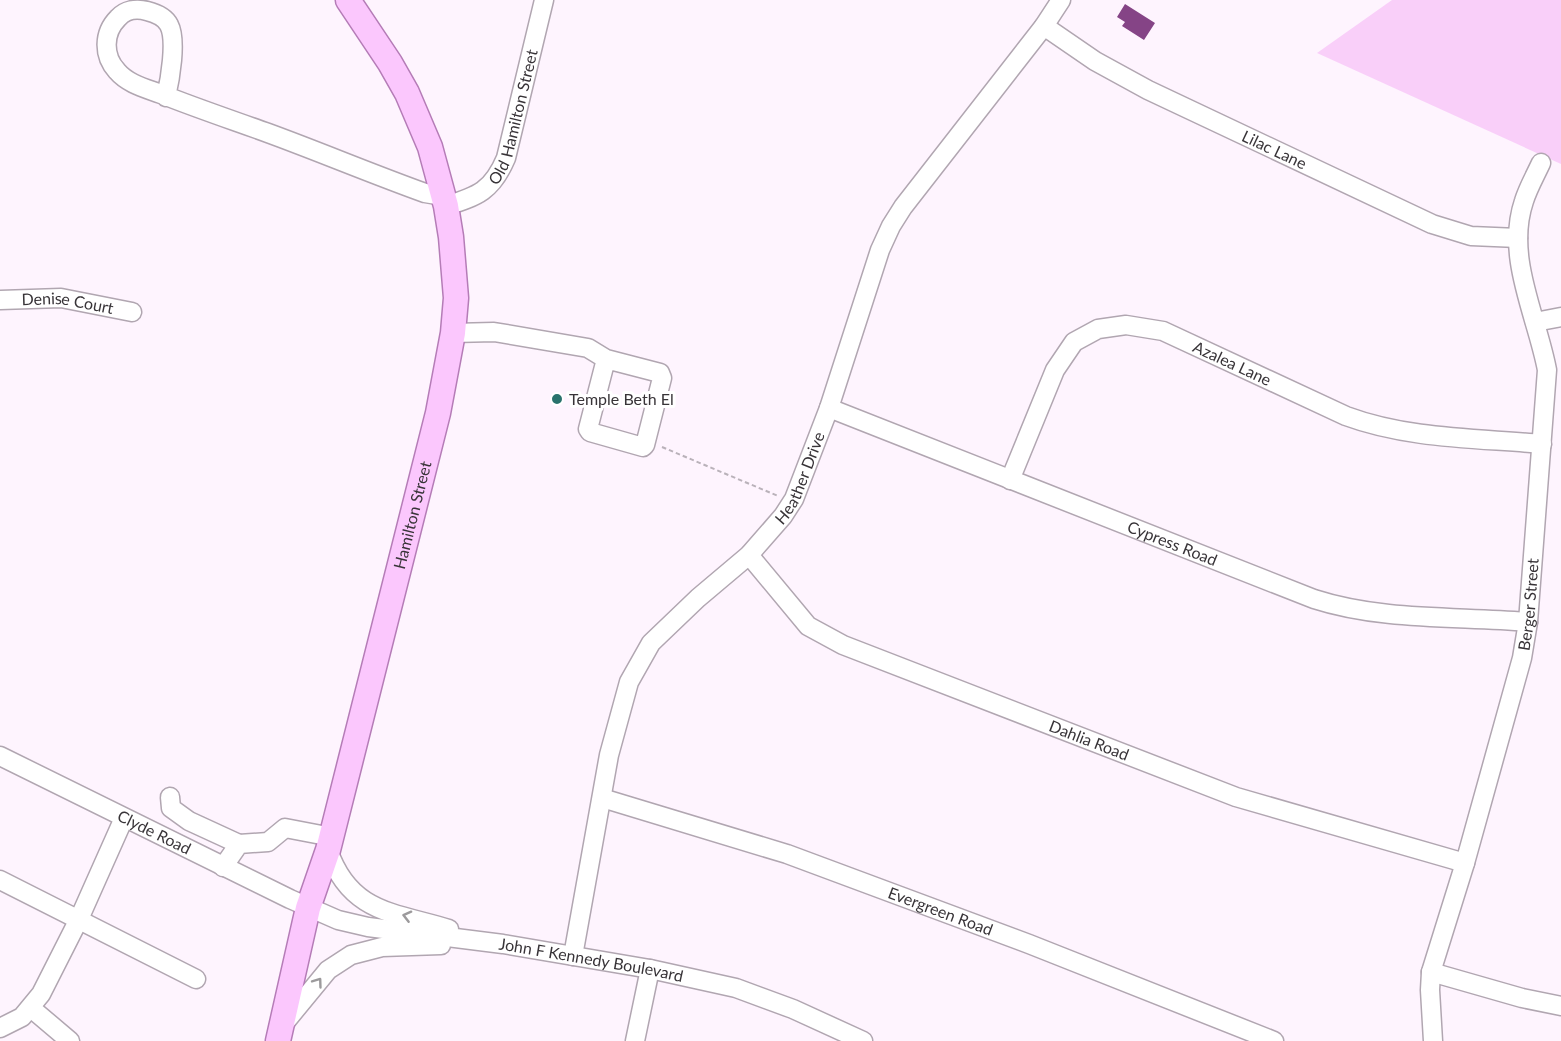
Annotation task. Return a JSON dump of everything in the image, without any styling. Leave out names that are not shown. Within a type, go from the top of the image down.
[{"type":"main road","name":"Hamilton Street","points":[[280,1034],[308,908],[330,844],[438,413],[453,333],[456,298],[444,201],[430,147],[407,93],[348,0]]},
{"type":"street","name":"Old Hamilton Street","points":[[444,201],[470,199],[492,184],[501,170],[506,158],[544,0]]},
{"type":"street","name":"Heather Drive","points":[[573,956],[609,755],[628,682],[651,644],[698,598],[749,555],[783,516],[794,499],[829,408],[880,250],[891,226],[910,198],[1044,26],[1061,0]]},
{"type":"street","points":[[166,97],[170,80],[173,40],[170,26],[157,14],[146,10],[127,10],[117,18],[108,33],[106,42],[110,62],[132,83],[166,97],[269,133],[444,201]]},
{"type":"street","name":"Lilac Lane","points":[[1044,26],[1095,61],[1148,90],[1432,224],[1471,236],[1518,238]]},
{"type":"street","name":"Berger Street","points":[[1433,1041],[1431,972],[1465,863],[1522,658],[1528,622],[1547,370],[1522,275],[1518,238],[1523,203],[1541,163]]},
{"type":"street","name":"Denise Court","points":[[0,300],[61,298],[132,312]]},
{"type":"street","points":[[1535,322],[1561,317]]},
{"type":"street","name":"Azalea Lane","points":[[1010,480],[1055,370],[1066,352],[1074,342],[1098,329],[1126,325],[1163,331],[1371,426],[1416,434],[1542,444]]},
{"type":"street","points":[[453,333],[494,332],[588,348],[606,359],[660,374],[662,378],[643,447],[590,432],[588,429],[606,359]]},
{"type":"street","name":"Cypress Road","points":[[829,408],[1303,595],[1337,606],[1416,616],[1528,622]]},
{"type":"street","name":"Dahlia Road","points":[[749,555],[808,626],[843,645],[1236,797],[1465,863]]},
{"type":"street","name":"Clyde Road","points":[[0,756],[123,819],[308,908]]},
{"type":"street","points":[[170,796],[171,808],[189,821],[238,844],[268,842],[285,828],[330,844],[335,870],[347,886],[367,903],[387,912],[503,944]]},
{"type":"street","name":"Evergreen Road","points":[[602,798],[787,854],[1029,944],[1274,1041]]},
{"type":"street","points":[[0,1029],[22,1017],[32,1008],[41,994],[79,920],[123,819]]},
{"type":"street","points":[[223,867],[238,844]]},
{"type":"street","points":[[0,880],[196,979]]},
{"type":"street","name":"John F Kennedy Boulevard","points":[[308,908],[338,920],[368,927],[503,944],[650,969],[736,988],[793,1009],[863,1041]]},
{"type":"street","points":[[280,1034],[324,974],[339,961],[351,955],[382,947],[503,944]]},
{"type":"street","points":[[635,1041],[650,969]]},
{"type":"street","points":[[1431,972],[1522,998],[1561,1006]]},
{"type":"street","points":[[32,1008],[70,1041]]},
{"type":"path","points":[[646,440],[778,496]]},
{"type":"shaded area","points":[[1392,0],[1561,0],[1561,164],[1317,53]]},
{"type":"building","points":[[1125,4],[1155,23],[1144,40],[1122,26],[1125,22],[1117,17]]},
{"type":"place","name":"Temple Beth El","points":[[557,399]]}]
